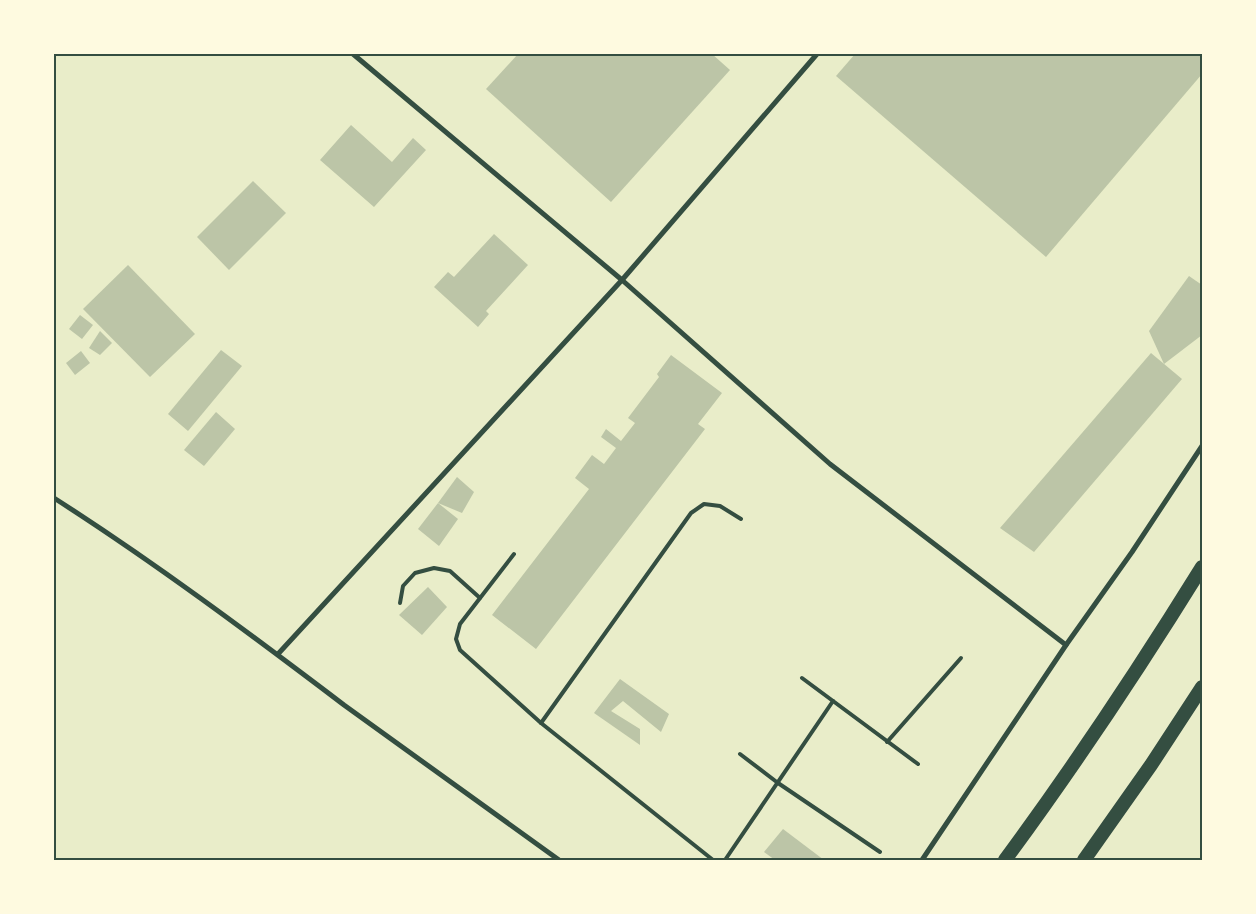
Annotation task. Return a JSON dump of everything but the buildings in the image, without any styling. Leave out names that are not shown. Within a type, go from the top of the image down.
[{"type":"highway","points":[[1005,860],[1052,797],[1109,714],[1164,630],[1202,567]]},
{"type":"highway","points":[[1088,859],[1202,687]]},
{"type":"street","points":[[353,54],[622,280],[830,464],[1066,645]]},
{"type":"street","points":[[278,654],[622,280],[817,54]]},
{"type":"street","points":[[922,860],[1202,446]]},
{"type":"street","points":[[54,498],[140,555],[559,860]]},
{"type":"lane","points":[[541,723],[692,513],[704,504],[720,506],[741,519]]},
{"type":"lane","points":[[514,554],[460,624],[456,639],[460,650],[541,723],[713,860]]},
{"type":"lane","points":[[400,603],[403,586],[415,573],[434,568],[450,571],[480,598]]},
{"type":"lane","points":[[887,742],[961,658]]},
{"type":"lane","points":[[802,678],[918,764]]},
{"type":"lane","points":[[725,860],[833,701]]},
{"type":"lane","points":[[740,754],[778,783],[880,852]]},
{"type":"lane","points":[[702,860],[706,855]]}]
